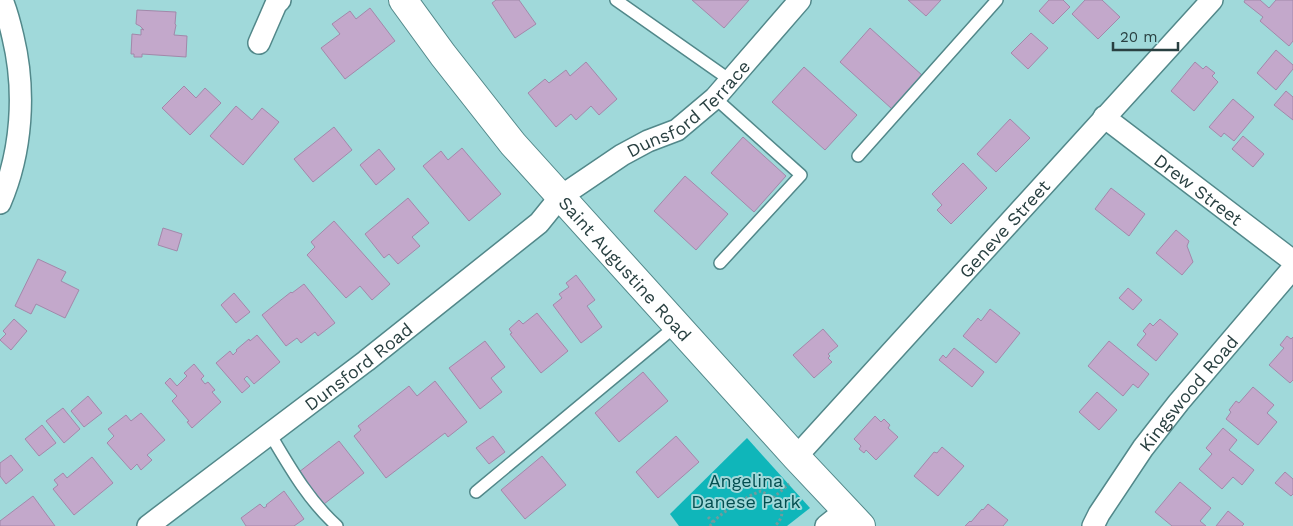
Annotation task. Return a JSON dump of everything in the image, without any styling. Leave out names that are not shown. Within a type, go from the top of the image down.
[{"type":"main road","name":"Saint Augustine Road","points":[[404,0],[513,144],[677,325],[793,469],[844,521]]},
{"type":"street","points":[[0,203],[7,188],[17,145],[21,103],[17,55],[7,12],[2,0]]},
{"type":"street","points":[[259,43],[276,4],[280,0]]},
{"type":"street","name":"Dunsford Terrace","points":[[560,197],[622,155],[648,141],[677,130],[715,98],[800,0]]},
{"type":"street","name":"Geneve Street","points":[[793,469],[1104,117],[1212,0]]},
{"type":"street","name":"Drew Street","points":[[1104,117],[1293,261]]},
{"type":"street","name":"Dunsford Road","points":[[148,526],[366,361],[539,223],[560,197]]},
{"type":"street","name":"Kingswood Road","points":[[1093,526],[1143,448],[1179,402],[1293,268]]},
{"type":"lane","points":[[616,0],[730,80]]},
{"type":"lane","points":[[858,156],[997,0]]},
{"type":"lane","points":[[715,98],[801,175],[720,263]]},
{"type":"lane","points":[[476,492],[677,325]]},
{"type":"lane","points":[[270,434],[300,484],[336,526]]},
{"type":"path","points":[[773,498],[793,469]]},
{"type":"path","points":[[710,526],[751,494],[761,491],[773,498],[783,512],[782,518],[775,526]]},
{"type":"path","points":[[708,517],[713,522]]},
{"type":"green space","name":"Angelina Danese Park","points":[[747,438],[810,508],[787,526],[679,526],[670,514]]},
{"type":"building","points":[[496,0],[519,0],[536,24],[515,38],[492,3]]},
{"type":"building","points":[[692,0],[749,0],[724,28]]},
{"type":"building","points":[[908,0],[941,0],[926,16]]},
{"type":"building","points":[[1049,0],[1063,0],[1070,7],[1053,24],[1039,11]]},
{"type":"building","points":[[1085,0],[1102,0],[1120,17],[1098,39],[1072,14]]},
{"type":"building","points":[[1245,0],[1260,0],[1269,8],[1276,0],[1293,0],[1293,41],[1289,46],[1260,21],[1263,17],[1244,2]]},
{"type":"building","points":[[370,8],[395,41],[345,79],[321,48],[340,34],[332,24],[350,11],[356,19]]},
{"type":"building","points":[[137,10],[176,12],[174,35],[187,36],[186,57],[142,54],[142,57],[134,57],[134,54],[131,54],[132,34],[141,35],[141,29],[144,30],[136,24]]},
{"type":"building","points":[[870,28],[923,76],[892,109],[840,62]]},
{"type":"building","points":[[1031,33],[1048,48],[1028,69],[1011,53]]},
{"type":"building","points":[[1276,50],[1293,65],[1293,69],[1276,90],[1257,73]]},
{"type":"building","points":[[586,62],[617,99],[599,115],[591,106],[576,120],[571,114],[556,127],[528,93],[545,79],[549,83],[566,70],[570,76]]},
{"type":"building","points":[[1195,62],[1203,69],[1206,66],[1215,73],[1212,76],[1218,82],[1194,111],[1171,91]]},
{"type":"building","points":[[804,67],[857,115],[825,150],[772,102]]},
{"type":"building","points":[[184,86],[196,98],[205,88],[221,103],[190,135],[162,108]]},
{"type":"building","points":[[1286,91],[1293,97],[1293,120],[1274,105]]},
{"type":"building","points":[[1233,99],[1254,117],[1234,141],[1224,133],[1221,137],[1209,127]]},
{"type":"building","points":[[236,106],[252,120],[262,108],[279,122],[243,165],[210,136]]},
{"type":"building","points":[[1010,119],[1030,138],[996,172],[977,154]]},
{"type":"building","points":[[334,127],[352,150],[313,182],[294,159]]},
{"type":"building","points":[[1243,136],[1264,154],[1253,167],[1232,149]]},
{"type":"building","points":[[743,137],[786,176],[754,212],[711,173]]},
{"type":"building","points":[[462,148],[501,194],[469,221],[423,166],[441,151],[448,160]]},
{"type":"building","points":[[379,149],[395,169],[376,185],[360,165]]},
{"type":"building","points":[[963,163],[987,188],[951,224],[937,210],[942,205],[932,194]]},
{"type":"building","points":[[685,176],[728,214],[696,250],[654,211]]},
{"type":"building","points":[[1111,188],[1145,214],[1129,236],[1095,209]]},
{"type":"building","points":[[408,198],[429,223],[412,237],[420,246],[398,264],[389,254],[384,258],[365,234]]},
{"type":"building","points":[[334,221],[390,284],[372,300],[360,286],[346,298],[307,255],[315,247],[311,242]]},
{"type":"building","points":[[163,228],[182,234],[177,251],[158,245]]},
{"type":"building","points":[[1176,230],[1189,241],[1187,246],[1193,262],[1182,275],[1156,253]]},
{"type":"building","points":[[38,259],[66,272],[61,281],[79,290],[65,318],[36,304],[31,314],[15,306]]},
{"type":"building","points":[[576,275],[595,300],[587,306],[602,327],[581,343],[553,305],[562,298],[559,294],[569,287],[566,283]]},
{"type":"building","points":[[304,284],[335,323],[318,336],[315,332],[301,343],[297,338],[286,346],[262,315]]},
{"type":"building","points":[[1128,288],[1142,300],[1133,310],[1119,298]]},
{"type":"building","points":[[234,293],[250,312],[236,323],[221,305]]},
{"type":"building","points":[[990,309],[1020,333],[996,363],[963,336],[978,318],[981,321]]},
{"type":"building","points":[[537,313],[568,351],[541,373],[510,334],[512,333],[509,329],[519,320],[523,324]]},
{"type":"building","points":[[14,319],[27,331],[11,350],[0,340],[6,334],[3,331]]},
{"type":"building","points":[[1160,319],[1178,334],[1156,361],[1137,345],[1146,334],[1143,331],[1150,323],[1153,326]]},
{"type":"building","points":[[823,329],[838,346],[828,354],[830,356],[828,358],[832,362],[814,378],[793,355]]},
{"type":"building","points":[[257,335],[280,362],[254,384],[247,376],[244,379],[250,386],[242,393],[216,363],[230,351],[233,355],[249,339],[250,341]]},
{"type":"building","points":[[1287,336],[1291,339],[1293,337],[1293,380],[1290,383],[1269,365],[1284,348],[1280,345]]},
{"type":"building","points":[[485,341],[505,367],[491,378],[502,392],[480,409],[449,368]]},
{"type":"building","points":[[1109,341],[1149,374],[1138,388],[1133,384],[1123,396],[1088,366]]},
{"type":"building","points":[[954,348],[984,372],[972,387],[939,360],[943,355],[946,358]]},
{"type":"building","points":[[194,364],[204,376],[201,379],[205,384],[208,382],[215,390],[212,392],[221,402],[192,428],[187,422],[189,421],[172,401],[177,396],[165,383],[170,378],[177,386],[187,376],[184,373]]},
{"type":"building","points":[[643,372],[668,401],[619,442],[595,413]]},
{"type":"building","points":[[435,381],[467,422],[448,437],[445,433],[386,478],[354,436],[361,430],[358,426],[409,386],[417,396]]},
{"type":"building","points":[[1253,387],[1274,405],[1267,413],[1277,422],[1258,445],[1226,419],[1231,412],[1229,410],[1236,401],[1239,403]]},
{"type":"building","points":[[1097,392],[1117,410],[1099,430],[1079,412]]},
{"type":"building","points":[[88,396],[102,413],[84,427],[71,411]]},
{"type":"building","points":[[63,408],[80,429],[64,443],[46,421]]},
{"type":"building","points":[[141,413],[165,440],[147,455],[152,460],[141,470],[137,464],[131,470],[107,443],[114,436],[108,429],[126,415],[131,421]]},
{"type":"building","points":[[875,416],[881,422],[884,419],[890,425],[888,428],[898,437],[876,460],[866,450],[864,453],[859,449],[861,446],[854,439]]},
{"type":"building","points":[[42,425],[56,443],[39,456],[25,439]]},
{"type":"building","points":[[1223,428],[1237,440],[1229,450],[1254,470],[1242,485],[1233,477],[1222,489],[1199,469],[1212,454],[1206,448]]},
{"type":"building","points":[[493,436],[505,452],[489,464],[476,448]]},
{"type":"building","points":[[676,436],[699,462],[658,498],[636,472]]},
{"type":"building","points":[[339,441],[364,473],[324,504],[299,472]]},
{"type":"building","points":[[942,447],[964,466],[938,496],[914,476],[934,452],[937,453]]},
{"type":"building","points":[[11,455],[23,470],[6,484],[0,476],[0,463]]},
{"type":"building","points":[[542,456],[566,485],[525,519],[501,490]]},
{"type":"building","points":[[92,457],[113,483],[74,515],[53,489],[58,485],[54,480],[63,473],[67,478]]},
{"type":"building","points":[[1285,472],[1293,479],[1293,494],[1291,496],[1275,483]]},
{"type":"building","points":[[1180,482],[1211,508],[1200,521],[1206,526],[1172,526],[1155,512]]},
{"type":"building","points":[[284,491],[304,519],[294,526],[246,526],[241,518],[260,504],[264,508]]},
{"type":"building","points":[[33,496],[55,526],[0,526],[0,521]]},
{"type":"building","points":[[988,504],[1008,520],[1003,526],[965,526],[971,522]]},
{"type":"building","points":[[1228,511],[1244,524],[1242,526],[1216,526]]}]
